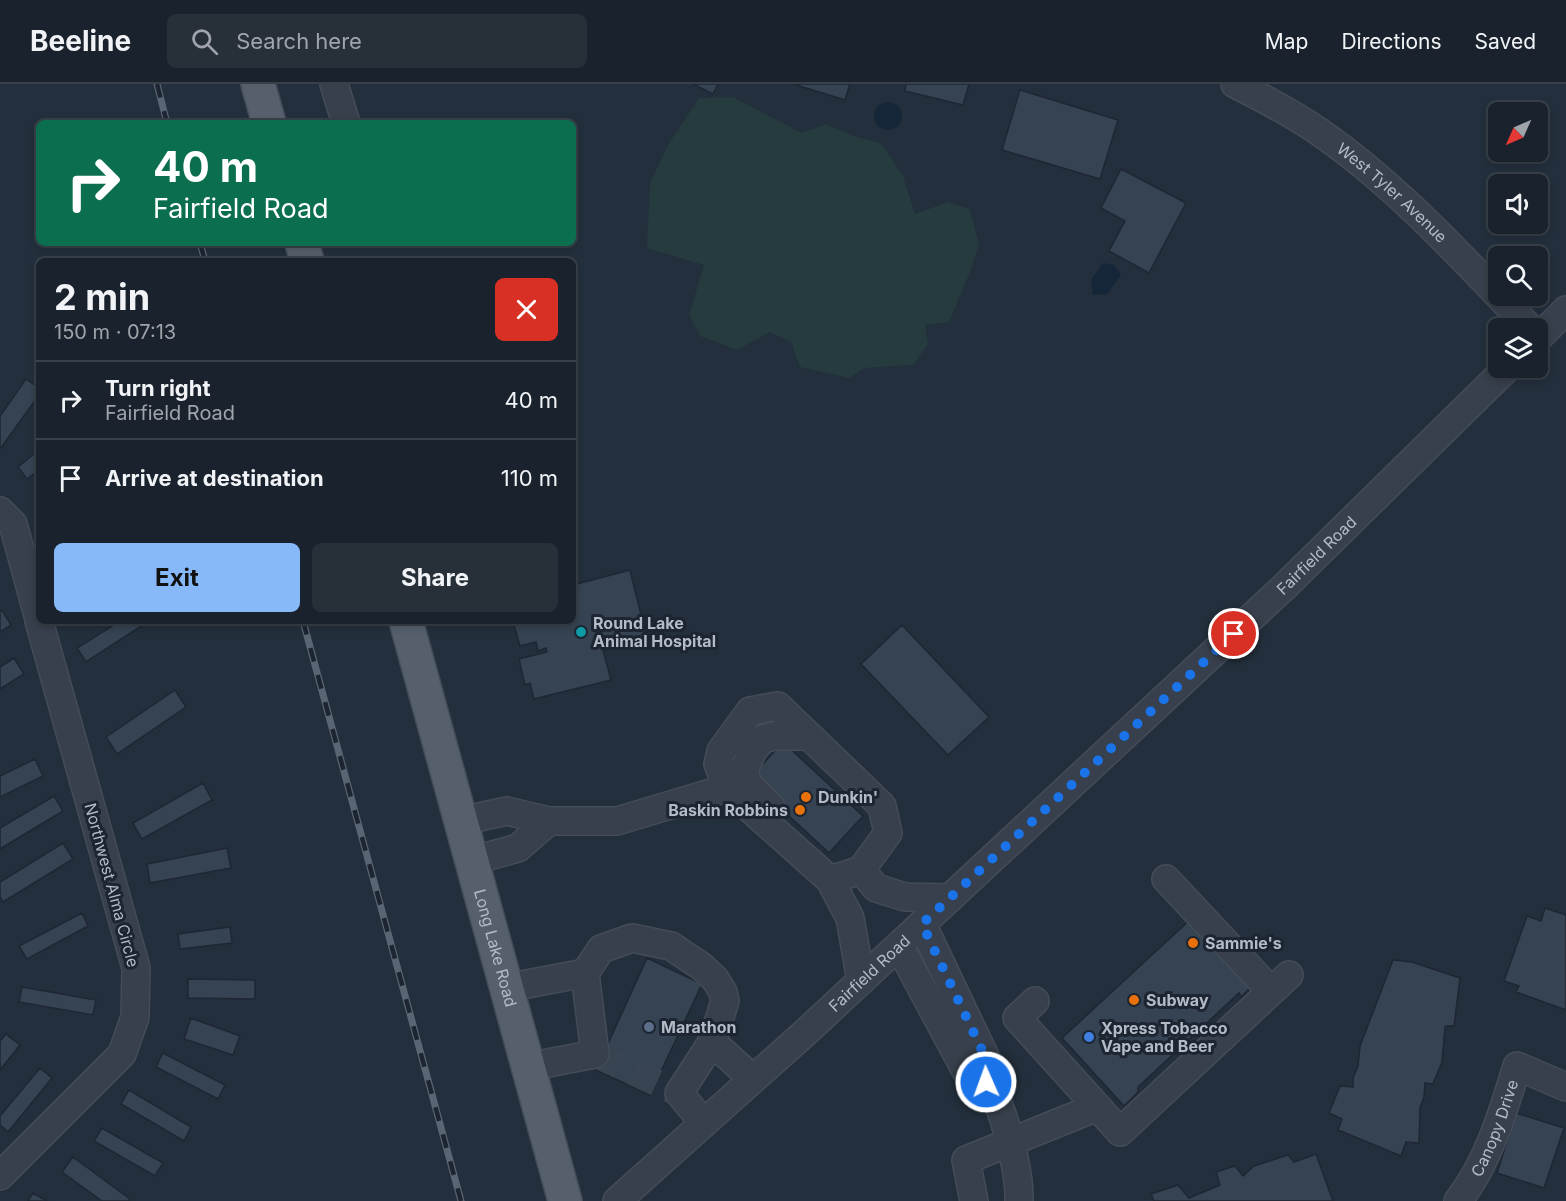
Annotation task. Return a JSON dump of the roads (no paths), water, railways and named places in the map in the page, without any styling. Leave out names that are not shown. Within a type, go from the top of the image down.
[{"type":"main road","points":[[258,84],[268,120]]},
{"type":"main road","name":"Long Lake Road","points":[[407,624],[565,1201]]},
{"type":"street","points":[[334,84],[345,120]]},
{"type":"street","name":"West Tyler Avenue","points":[[1234,84],[1318,131],[1385,183],[1445,240],[1520,318]]},
{"type":"street","points":[[1548,327],[1566,310]]},
{"type":"street","name":"Fairfield Road","points":[[617,1201],[861,981],[1284,587],[1497,378]]},
{"type":"street","name":"Northwest Alma Circle","points":[[0,511],[13,524],[36,609]]},
{"type":"street","name":"Northwest Alma Circle","points":[[1,1172],[122,1054],[135,1017],[136,968],[40,624]]},
{"type":"street","points":[[830,880],[861,870],[888,833],[882,806],[778,706],[750,711],[721,751],[718,764],[727,788],[830,880],[850,918],[861,981]]},
{"type":"street","points":[[795,850],[785,822],[747,783],[744,770],[753,750],[763,738],[809,736]]},
{"type":"street","points":[[461,821],[507,811],[549,821],[617,821],[727,788]]},
{"type":"street","points":[[471,861],[518,848],[549,821]]},
{"type":"street","points":[[861,870],[876,888],[904,897],[950,898]]},
{"type":"street","points":[[1035,1001],[1017,1018],[1120,1132],[1280,983],[1166,879]]},
{"type":"street","points":[[922,924],[990,1067],[986,1082]]},
{"type":"street","points":[[527,1067],[595,1054],[585,972],[601,949],[632,938],[671,946],[701,966],[715,979],[726,1001],[712,1042],[679,1093],[704,1124]]},
{"type":"street","points":[[899,946],[966,1071],[986,1082],[1010,1143],[1017,1171],[1019,1201]]},
{"type":"street","points":[[506,988],[585,972]]},
{"type":"street","points":[[712,1042],[753,1079]]},
{"type":"street","name":"Canopy Drive","points":[[1458,1201],[1466,1191],[1498,1128],[1517,1066],[1566,1087]]},
{"type":"street","points":[[974,1201],[969,1159],[1097,1107]]},
{"type":"water","points":[[888,102],[898,106],[902,116],[898,126],[888,130],[878,126],[874,116],[878,106]]},
{"type":"water","points":[[1103,263],[1114,265],[1121,275],[1107,294],[1093,295],[1091,280]]},
{"type":"tunnel","points":[[595,1054],[679,1093]]},
{"type":"railway","points":[[157,84],[166,120]]},
{"type":"railway","points":[[201,246],[204,258]]},
{"type":"railway","points":[[304,624],[461,1201]]},
{"type":"place","name":"Round Lake Animal Hospital","points":[[581,632]]},
{"type":"place","name":"Dunkin'","points":[[806,797]]},
{"type":"place","name":"Baskin Robbins","points":[[800,810]]},
{"type":"place","name":"Sammie's","points":[[1193,943]]},
{"type":"place","name":"Subway","points":[[1134,1000]]},
{"type":"place","name":"Marathon","points":[[649,1027]]},
{"type":"place","name":"Xpress Tobacco Vape and Beer","points":[[1089,1037]]}]
